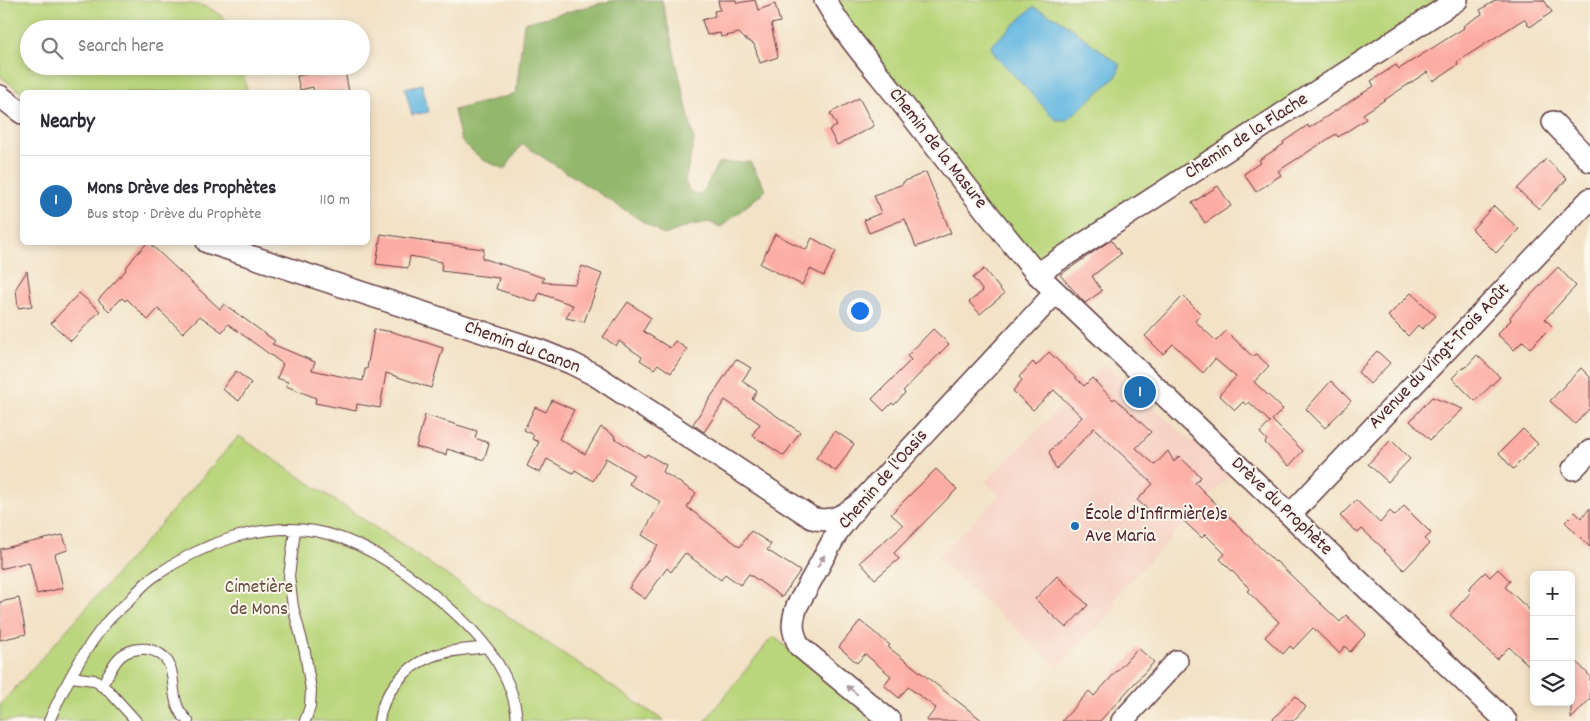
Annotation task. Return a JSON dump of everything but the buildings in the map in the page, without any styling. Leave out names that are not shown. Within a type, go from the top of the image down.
[{"type":"street","name":"Chemin de la Masure","points":[[826,0],[836,18],[987,214],[1037,274],[1056,292]]},
{"type":"street","name":"Chemin de la Flache","points":[[1037,274],[1457,0]]},
{"type":"street","points":[[0,96],[20,111]]},
{"type":"street","points":[[1553,122],[1590,161]]},
{"type":"street","name":"Avenue du Vingt-Trois Août","points":[[1290,515],[1590,199]]},
{"type":"street","name":"Chemin du Canon","points":[[216,245],[541,351],[571,363],[595,375],[812,518],[821,520],[835,519],[861,502]]},
{"type":"street","name":"Drève du Prophète","points":[[1056,292],[1506,721]]},
{"type":"street","name":"Chemin de l'Oasis","points":[[890,721],[799,646],[793,631],[792,619],[797,606],[838,531],[861,502],[1056,292]]},
{"type":"street","points":[[1573,469],[1590,451]]},
{"type":"street","points":[[1122,721],[1178,661]]},
{"type":"lane","points":[[295,530],[289,576],[293,607],[305,652],[311,690],[310,706],[305,721]]},
{"type":"lane","points":[[49,721],[70,677],[88,646],[106,622],[153,577],[178,561],[213,544],[241,535],[265,531],[295,530],[316,531],[366,549],[421,584],[448,606],[476,633],[504,672],[516,706],[517,721]]},
{"type":"lane","points":[[379,721],[384,701],[392,688],[413,667],[428,658],[442,654],[486,647]]},
{"type":"lane","points":[[101,686],[115,660],[126,652],[142,648],[156,651],[165,657],[171,666],[176,705],[180,713],[188,721]]},
{"type":"lane","points":[[70,677],[94,680],[108,691],[136,721]]},
{"type":"shaded area","name":"École d'Infirmièr(e)s Ave Maria","points":[[1104,364],[1230,475],[1113,600],[1119,605],[1058,667],[937,558],[1000,495],[985,482]]},
{"type":"green space","points":[[0,0],[156,0],[203,6],[226,20],[20,20],[20,75],[243,75],[247,90],[20,91],[0,76]]},
{"type":"green space","points":[[614,0],[662,0],[694,140],[685,181],[690,192],[699,195],[705,189],[718,163],[750,162],[766,190],[721,227],[709,222],[691,225],[664,235],[524,145],[521,145],[505,169],[483,160],[461,141],[454,110],[516,94],[524,23]]},
{"type":"green space","points":[[825,0],[1457,0],[1037,274]]},
{"type":"green space","name":"Cimetière de Mons","points":[[239,436],[664,721],[0,721],[0,705]]},
{"type":"green space","points":[[773,636],[879,721],[705,721]]},
{"type":"water","points":[[1033,7],[1059,19],[1120,65],[1117,76],[1067,120],[1056,120],[995,55],[991,46]]},
{"type":"water","points":[[422,84],[429,112],[412,115],[405,88]]},
{"type":"place","name":"Mons Drève des Prophètes","points":[[1140,392]]},
{"type":"place","name":"École d'Infirmièr(e)s Ave Maria","points":[[1075,526]]}]
